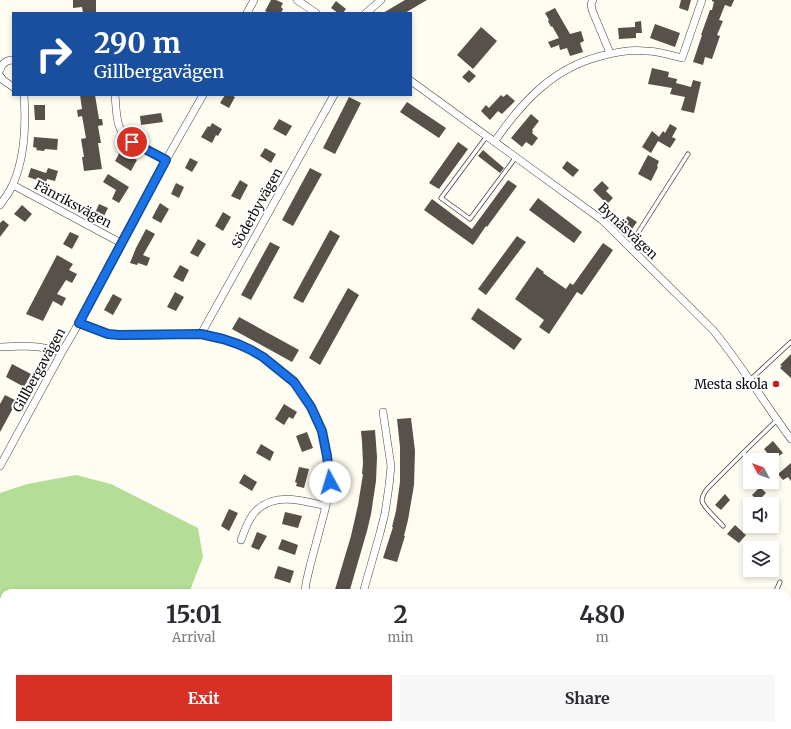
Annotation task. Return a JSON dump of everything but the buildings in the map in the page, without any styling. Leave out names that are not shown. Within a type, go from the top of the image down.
[{"type":"street","points":[[248,12],[254,0]]},
{"type":"street","points":[[297,0],[315,12]]},
{"type":"street","points":[[367,12],[381,0]]},
{"type":"street","points":[[592,0],[592,10],[610,53]]},
{"type":"street","points":[[495,141],[529,98],[552,78],[577,64],[619,51],[646,51],[682,58],[702,0]]},
{"type":"street","points":[[0,70],[4,63],[12,60]]},
{"type":"street","points":[[0,76],[12,86]]},
{"type":"street","name":"Bynäsvägen","points":[[412,82],[602,220],[714,330],[724,342],[791,439]]},
{"type":"street","points":[[0,205],[13,185],[18,169],[25,133],[24,96]]},
{"type":"street","points":[[115,96],[118,124],[121,132],[132,142],[166,160]]},
{"type":"street","name":"Gillbergavägen","points":[[0,466],[79,323],[166,160],[202,96]]},
{"type":"street","name":"Söderbyvägen","points":[[201,334],[333,96]]},
{"type":"street","name":"Fänriksvägen","points":[[13,185],[121,243]]},
{"type":"street","points":[[79,323],[104,333],[119,335],[201,334],[223,339],[251,350],[263,357],[294,382],[311,407],[322,431],[330,482],[326,506],[305,589]]},
{"type":"street","points":[[0,347],[32,346],[62,352]]},
{"type":"street","points":[[364,589],[380,533],[390,486],[391,466],[384,412]]},
{"type":"street","points":[[240,540],[255,511],[264,504],[286,499],[300,500],[326,506]]},
{"type":"lane","points":[[487,136],[441,198],[470,219],[516,157]]},
{"type":"lane","points":[[629,247],[688,154]]},
{"type":"lane","points":[[750,380],[791,342]]},
{"type":"lane","points":[[723,526],[704,505],[702,500],[703,495],[707,489],[777,420]]},
{"type":"lane","points":[[776,589],[780,582]]},
{"type":"green space","points":[[76,475],[111,484],[198,528],[203,557],[191,589],[0,589],[0,493],[27,484]]},
{"type":"place","name":"Mesta skola","points":[[776,384]]},
{"type":"route","points":[[132,142],[166,160],[79,323],[108,334],[130,336],[201,334],[238,344],[263,357],[294,382],[311,407],[322,431],[330,482]]}]
